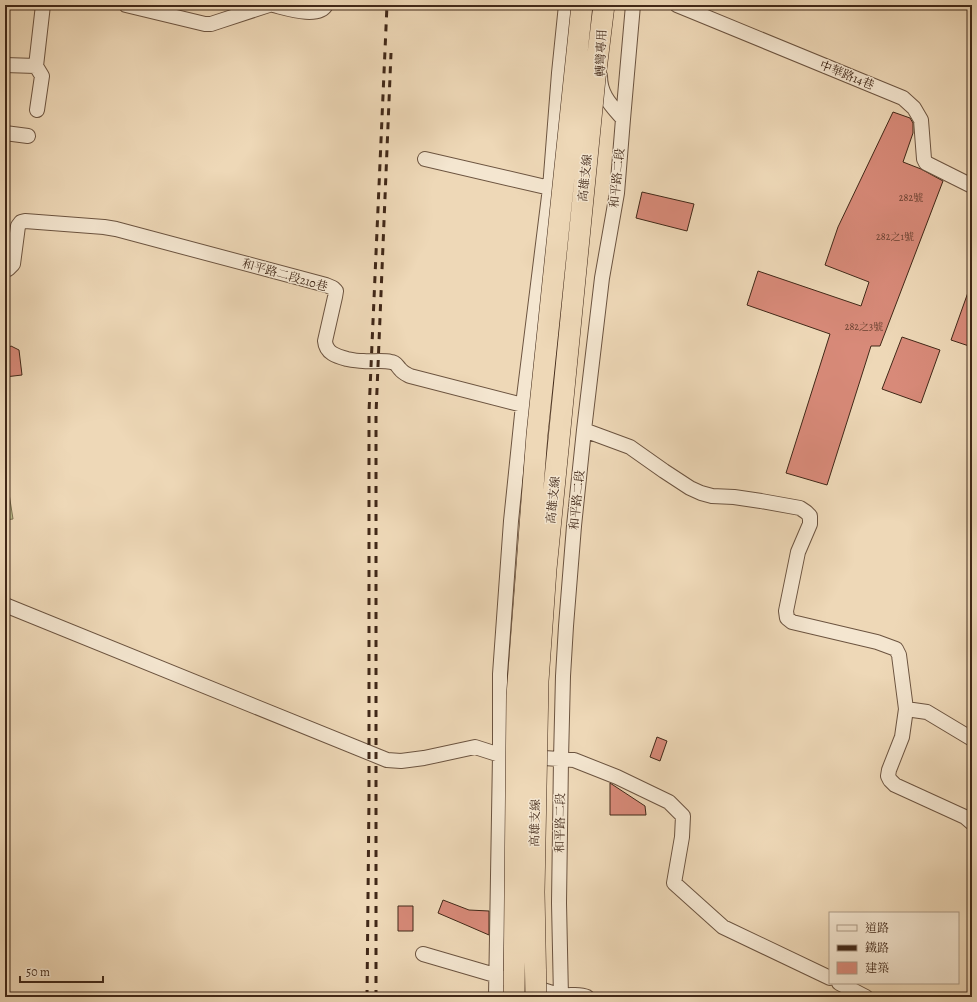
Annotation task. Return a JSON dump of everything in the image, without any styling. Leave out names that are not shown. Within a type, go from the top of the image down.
[{"type":"highway","name":"高雄支線","points":[[514,997],[517,696],[537,435],[582,5]]},
{"type":"highway","name":"高雄支線","points":[[536,997],[534,892],[538,681],[548,553],[595,78],[605,5]]},
{"type":"street","points":[[37,110],[42,76],[36,66],[42,5]]},
{"type":"street","points":[[126,5],[205,24],[211,24],[270,5]]},
{"type":"street","points":[[273,5],[306,12],[318,12],[326,5]]},
{"type":"street","points":[[496,997],[500,674],[511,521],[523,405],[550,188],[566,5]]},
{"type":"street","name":"轉彎專用","points":[[605,5],[599,39],[600,84],[606,99],[622,119]]},
{"type":"street","name":"和平路二段","points":[[561,996],[559,903],[563,676],[566,626],[584,430],[602,278],[617,194],[622,119],[634,5]]},
{"type":"street","name":"中華路14巷","points":[[677,5],[903,98],[914,108],[921,120],[924,159],[926,163],[972,186]]},
{"type":"street","points":[[5,65],[36,66]]},
{"type":"street","points":[[5,133],[28,136]]},
{"type":"street","points":[[425,159],[550,188]]},
{"type":"street","name":"和平路二段210巷","points":[[6,269],[13,264],[18,226],[21,222],[25,221],[116,229],[333,288],[336,291],[335,298],[325,341],[325,346],[331,353],[336,356],[360,362],[395,363],[405,374],[410,376],[523,405]]},
{"type":"street","points":[[584,430],[630,447],[690,488],[701,493],[712,496],[761,500],[800,508],[810,516],[810,524],[800,544],[798,552],[786,611],[787,618],[792,622],[877,642],[896,649],[899,656],[906,709],[902,737],[888,776],[895,785],[965,817],[972,823]]},
{"type":"street","points":[[5,605],[387,760],[401,761],[424,758],[475,747],[500,755],[574,760],[617,776],[669,802],[683,816],[682,837],[674,883],[723,927],[829,978]]},
{"type":"street","points":[[906,709],[927,712],[972,739]]},
{"type":"street","points":[[423,954],[561,996],[583,995],[587,997]]},
{"type":"street","points":[[841,984],[866,997]]},
{"type":"green space","points":[[5,468],[13,519],[5,520]]},
{"type":"building","points":[[893,112],[910,118],[913,123],[913,133],[903,162],[921,169],[943,181],[880,346],[871,346],[827,485],[786,473],[830,334],[747,305],[758,271],[861,306],[869,282],[825,265],[838,227]]},
{"type":"building","points":[[642,192],[694,204],[687,231],[636,218]]},
{"type":"building","points":[[972,284],[972,347],[951,340]]},
{"type":"building","points":[[902,337],[940,350],[921,403],[882,389]]},
{"type":"building","points":[[11,346],[19,350],[22,375],[5,377],[5,350]]},
{"type":"building","points":[[657,737],[667,741],[660,761],[650,757]]},
{"type":"building","points":[[610,783],[645,806],[646,815],[610,815]]},
{"type":"building","points":[[443,900],[469,910],[489,911],[489,935],[438,913]]},
{"type":"building","points":[[398,906],[413,906],[413,931],[398,931]]},
{"type":"railway","points":[[367,997],[369,798],[369,412],[387,5]]},
{"type":"railway","points":[[376,997],[376,414],[391,53]]}]
